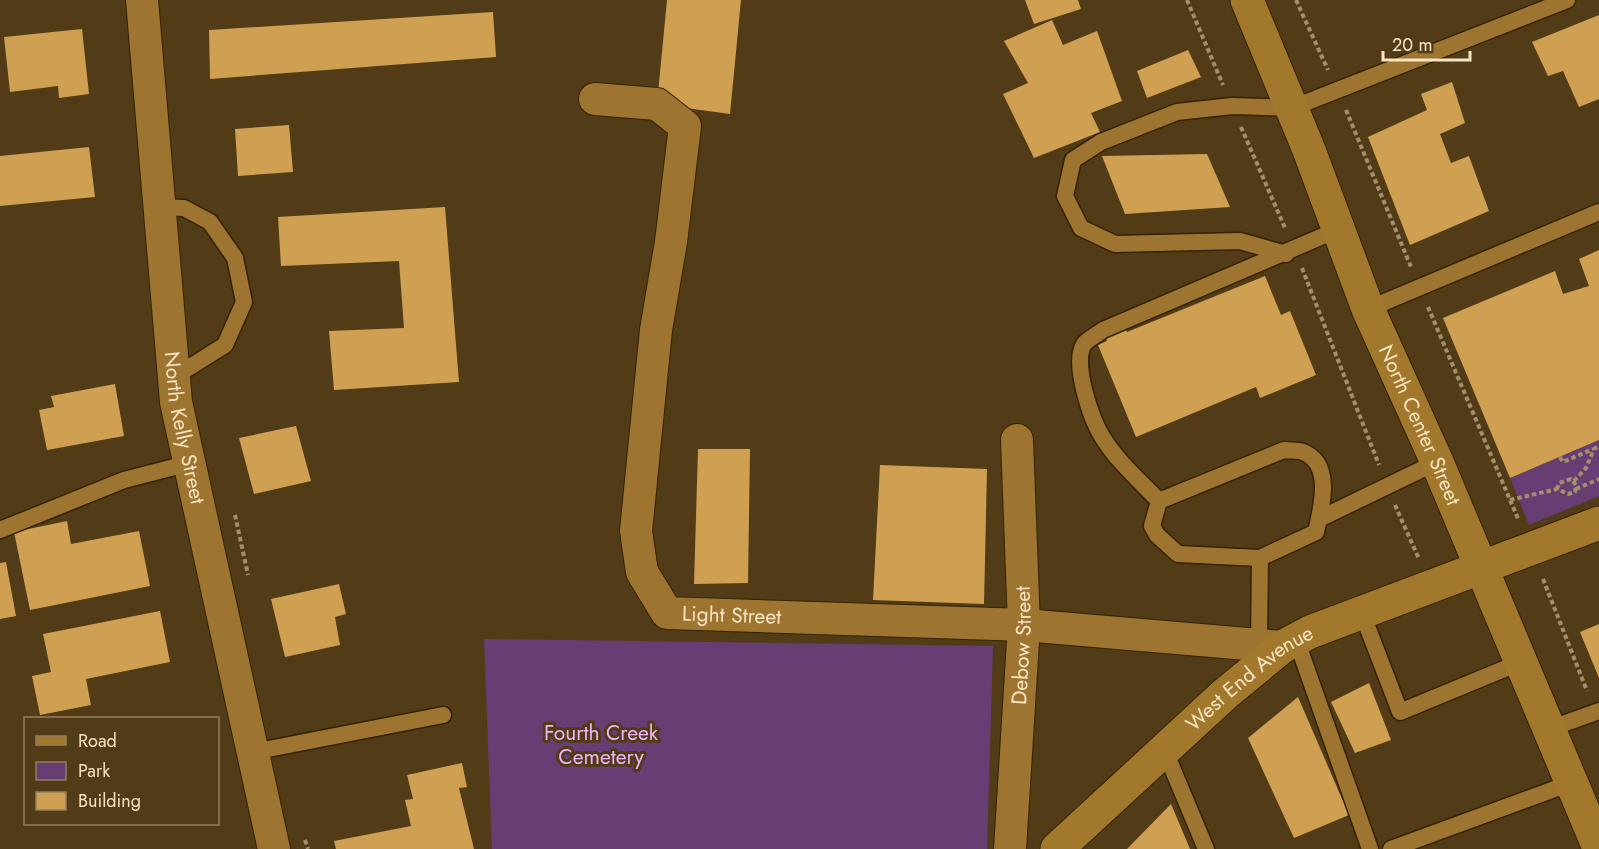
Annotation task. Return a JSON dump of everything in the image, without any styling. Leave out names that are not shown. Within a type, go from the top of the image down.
[{"type":"main road","name":"North Center Street","points":[[1247,0],[1292,108],[1368,309],[1437,462],[1599,848]]},
{"type":"main road","name":"West End Avenue","points":[[1057,849],[1279,644],[1599,523]]},
{"type":"street","name":"North Kelly Street","points":[[142,0],[176,402],[274,849]]},
{"type":"street","name":"Light Street","points":[[595,99],[657,104],[685,126],[656,330],[636,531],[642,572],[667,614],[1024,625],[1279,644]]},
{"type":"street","name":"Debow Street","points":[[1010,849],[1024,625],[1017,440]]},
{"type":"lane","points":[[1290,252],[1240,241],[1114,244],[1081,228],[1065,196],[1073,160],[1101,142],[1177,112],[1232,106],[1292,108],[1567,0]]},
{"type":"lane","points":[[160,207],[184,208],[210,222],[235,258],[244,302],[225,345],[174,377]]},
{"type":"lane","points":[[1368,309],[1599,212]]},
{"type":"lane","points":[[1158,501],[1113,452],[1101,435],[1080,373],[1080,358],[1085,344],[1103,330],[1337,230]]},
{"type":"lane","points":[[1284,450],[1304,452],[1318,464],[1324,485],[1316,532],[1260,558],[1178,554],[1157,535],[1152,526],[1158,501],[1284,450]]},
{"type":"lane","points":[[1319,519],[1437,462]]},
{"type":"lane","points":[[0,530],[124,480],[190,463]]},
{"type":"lane","points":[[1260,558],[1279,644],[1370,849]]},
{"type":"lane","points":[[1362,612],[1400,712],[1521,662]]},
{"type":"lane","points":[[1549,729],[1599,711]]},
{"type":"lane","points":[[253,752],[443,715]]},
{"type":"lane","points":[[1165,751],[1206,849]]},
{"type":"lane","points":[[1391,849],[1571,783]]},
{"type":"path","points":[[1187,0],[1387,486],[1422,565]]},
{"type":"path","points":[[1296,0],[1337,90],[1521,527]]},
{"type":"path","points":[[1560,457],[1563,462],[1599,446]]},
{"type":"path","points":[[1557,489],[1561,481],[1574,481],[1586,468],[1594,448]]},
{"type":"path","points":[[1510,500],[1557,489],[1568,494],[1599,479]]},
{"type":"path","points":[[1574,481],[1576,489]]},
{"type":"path","points":[[233,509],[250,587]]},
{"type":"path","points":[[1542,580],[1586,690]]},
{"type":"path","points":[[305,838],[308,849]]},
{"type":"green space","points":[[1599,440],[1599,496],[1529,525],[1510,478]]},
{"type":"green space","name":"Fourth Creek Cemetery","points":[[484,639],[993,646],[987,849],[492,849]]},
{"type":"building","points":[[667,0],[741,0],[730,114],[657,104]]},
{"type":"building","points":[[1025,0],[1078,0],[1081,9],[1034,24]]},
{"type":"building","points":[[493,12],[496,57],[210,79],[209,30]]},
{"type":"building","points":[[1599,15],[1599,99],[1579,107],[1563,71],[1548,76],[1532,42]]},
{"type":"building","points":[[1052,20],[1063,45],[1097,31],[1122,101],[1091,113],[1100,132],[1034,158],[1003,94],[1028,83],[1004,41]]},
{"type":"building","points":[[82,29],[89,94],[59,98],[58,86],[10,92],[4,37]]},
{"type":"building","points":[[1188,50],[1201,77],[1147,98],[1137,71]]},
{"type":"building","points":[[1452,82],[1465,123],[1440,134],[1451,163],[1469,156],[1489,211],[1410,245],[1368,137],[1427,110],[1421,94]]},
{"type":"building","points":[[289,125],[293,172],[238,176],[235,129]]},
{"type":"building","points":[[89,147],[95,197],[0,206],[0,156]]},
{"type":"building","points":[[1207,154],[1230,207],[1125,214],[1102,156]]},
{"type":"building","points":[[445,207],[459,382],[334,390],[329,331],[404,328],[399,261],[281,266],[278,217]]},
{"type":"building","points":[[1599,250],[1599,440],[1510,478],[1443,318],[1555,271],[1563,294],[1589,286],[1579,259]]},
{"type":"building","points":[[1265,276],[1281,315],[1290,311],[1316,375],[1260,398],[1256,387],[1136,437],[1098,345],[1107,341],[1100,324],[1120,315],[1127,332]]},
{"type":"building","points":[[115,384],[124,436],[47,450],[39,410],[54,407],[51,396]]},
{"type":"building","points":[[296,426],[311,481],[254,494],[239,438]]},
{"type":"building","points":[[698,449],[750,449],[748,583],[694,584]]},
{"type":"building","points":[[880,465],[987,469],[984,604],[873,600]]},
{"type":"building","points":[[67,521],[71,544],[139,531],[150,586],[30,610],[14,532]]},
{"type":"building","points":[[6,562],[16,616],[0,619],[0,563]]},
{"type":"building","points":[[339,584],[346,614],[335,617],[340,645],[285,657],[271,599]]},
{"type":"building","points":[[160,611],[170,662],[86,679],[91,705],[40,715],[32,676],[51,672],[43,634]]},
{"type":"building","points":[[1599,624],[1599,678],[1580,632]]},
{"type":"building","points":[[1369,683],[1391,740],[1355,753],[1331,702]]},
{"type":"building","points":[[1298,697],[1349,815],[1294,838],[1248,738]]},
{"type":"building","points":[[462,763],[467,787],[459,788],[474,849],[336,849],[334,841],[411,826],[405,800],[413,799],[407,775]]},
{"type":"building","points":[[1171,804],[1190,849],[1127,849]]}]
